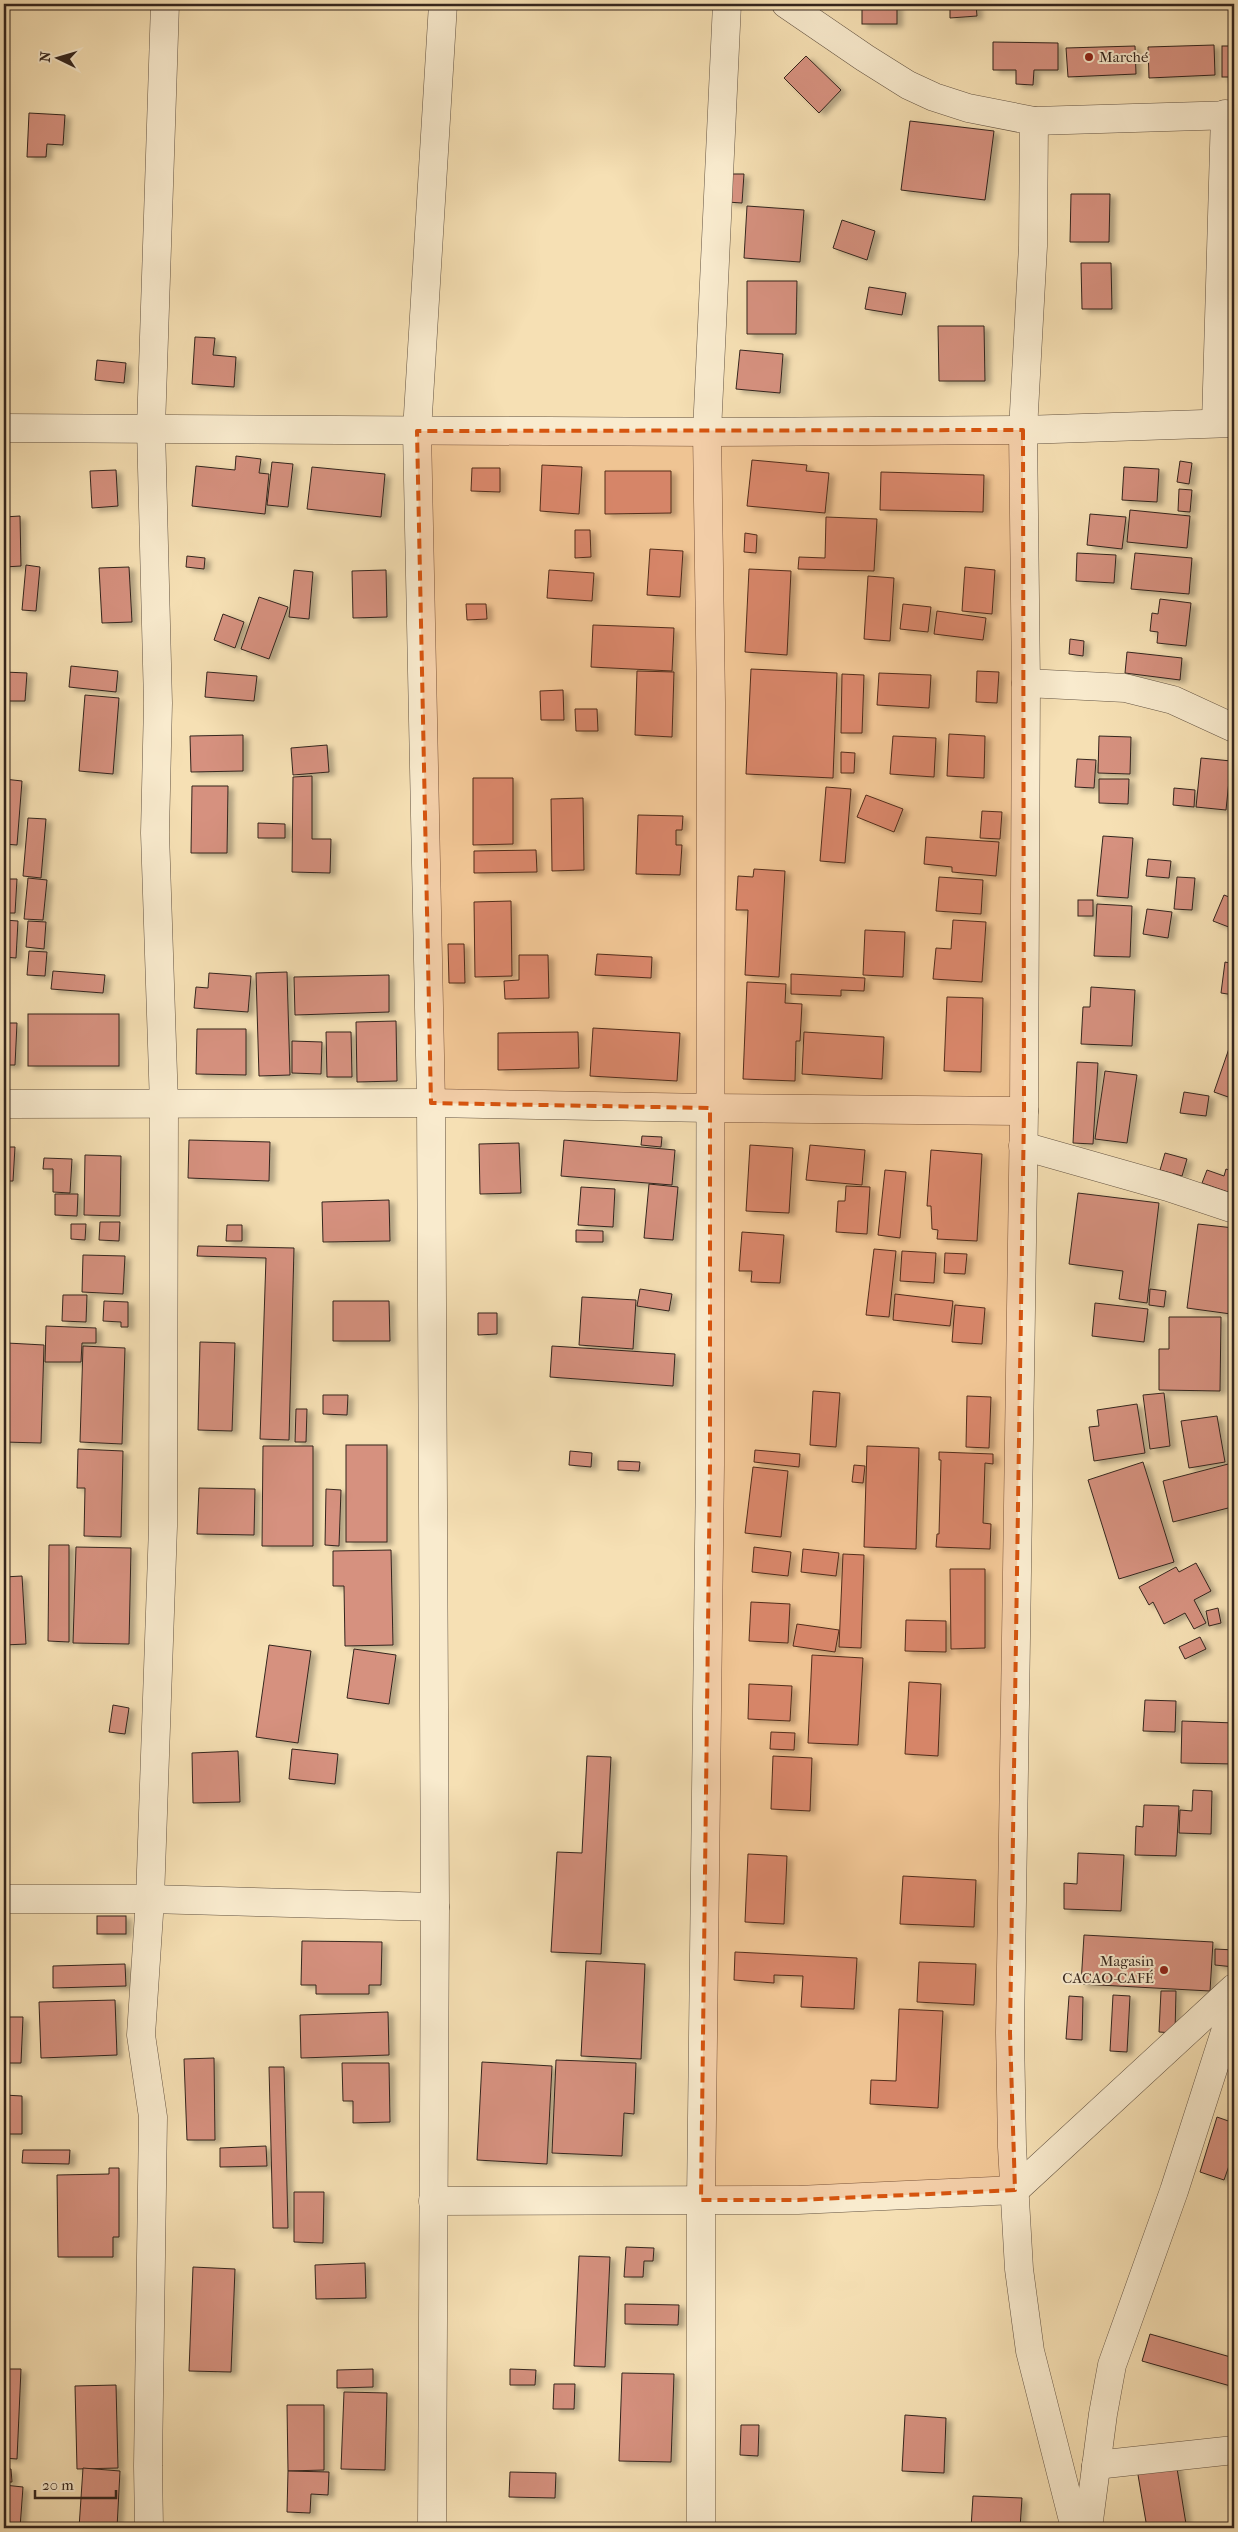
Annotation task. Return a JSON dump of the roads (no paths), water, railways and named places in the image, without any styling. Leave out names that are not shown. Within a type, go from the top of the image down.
[{"type":"street","points":[[149,2528],[148,2466],[153,2117],[141,2035],[150,1899],[163,1526],[164,1105],[155,833],[158,704],[151,428],[165,4]]},
{"type":"street","points":[[432,2528],[435,1907],[431,1103],[417,431],[443,4]]},
{"type":"street","points":[[701,2528],[700,2200],[710,1465],[711,702],[707,432],[727,4]]},
{"type":"street","points":[[4,428],[707,432],[1023,430],[1225,423],[1229,114],[1034,121],[968,108],[917,89],[865,58],[786,4]]},
{"type":"street","points":[[1034,121],[1033,246],[1023,430],[1026,683],[1024,1110],[1010,2033],[1019,2269],[1030,2351],[1075,2528]]},
{"type":"street","points":[[1026,683],[1126,688],[1173,700],[1234,728]]},
{"type":"street","points":[[4,1104],[431,1103],[710,1108],[1024,1110]]},
{"type":"street","points":[[1023,1146],[1168,1187],[1234,1209]]},
{"type":"street","points":[[4,1899],[150,1899],[435,1907]]},
{"type":"street","points":[[434,2201],[798,2200],[1015,2190],[1234,1988]]},
{"type":"street","points":[[1088,2528],[1112,2365],[1174,2191],[1234,2004]]},
{"type":"street","points":[[1096,2465],[1234,2450]]},
{"type":"place","name":"Marché","points":[[1089,57]]},
{"type":"place","name":"Magasin CACAO-CAFÉ","points":[[1164,1970]]}]
